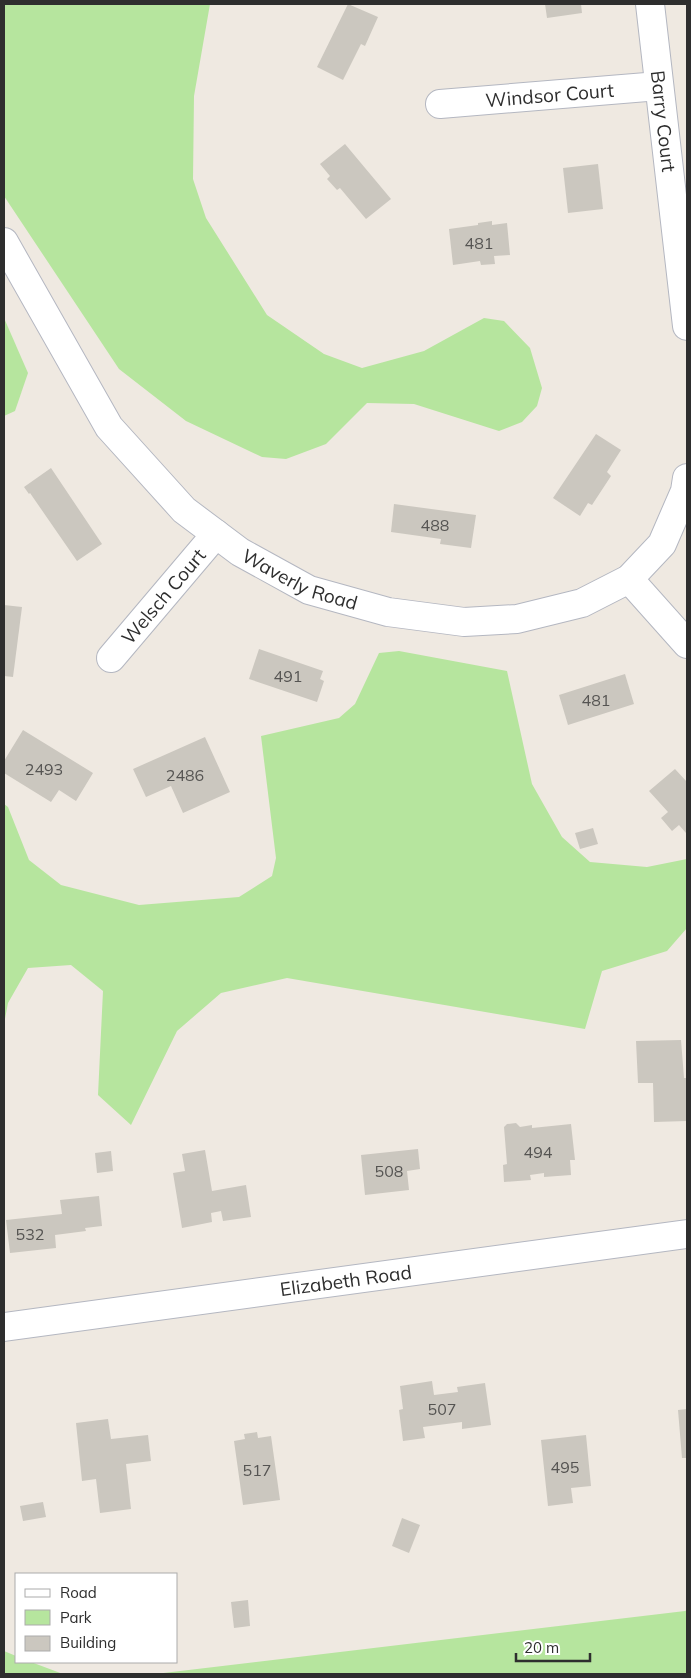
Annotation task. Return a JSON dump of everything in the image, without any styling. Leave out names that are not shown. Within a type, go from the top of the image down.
[{"type":"street","name":"Barry Court","points":[[650,4],[687,326]]},
{"type":"street","name":"Windsor Court","points":[[440,104],[660,86]]},
{"type":"street","name":"Waverly Road","points":[[4,242],[109,427],[184,510],[240,552],[309,590],[388,612],[464,622],[517,619],[582,603],[629,579],[662,544],[685,491],[687,478]]},
{"type":"street","name":"Welsch Court","points":[[111,658],[216,534]]},
{"type":"street","points":[[629,579],[687,644]]},
{"type":"street","name":"Elizabeth Road","points":[[4,1328],[687,1234]]},
{"type":"green space","points":[[4,4],[210,4],[194,96],[193,179],[206,218],[267,315],[324,354],[362,368],[424,351],[484,318],[504,321],[530,348],[542,388],[537,406],[522,422],[499,431],[414,404],[367,403],[326,444],[286,459],[262,457],[186,421],[119,369],[4,196]]},
{"type":"green space","points":[[4,318],[28,373],[15,411],[4,416]]},
{"type":"green space","points":[[399,651],[507,671],[532,784],[562,837],[590,862],[647,867],[687,859],[687,928],[667,951],[602,971],[585,1029],[287,978],[221,993],[177,1031],[131,1125],[98,1095],[103,991],[71,965],[28,968],[8,1003],[4,1024],[4,804],[8,807],[29,860],[61,885],[139,905],[239,897],[272,876],[276,858],[261,736],[339,718],[355,704],[379,653]]},
{"type":"green space","points":[[687,1610],[687,1674],[155,1674],[685,1611]]},
{"type":"green space","points":[[4,1651],[15,1656],[15,1663],[34,1663],[63,1674],[4,1674]]},
{"type":"building","points":[[348,4],[378,17],[365,46],[361,44],[343,80],[317,67]]},
{"type":"building","points":[[545,4],[581,4],[582,13],[547,18]]},
{"type":"building","points":[[345,144],[391,199],[366,219],[340,188],[337,190],[327,179],[330,176],[320,164]]},
{"type":"building","points":[[598,164],[603,209],[568,213],[563,168]]},
{"type":"building","points":[[492,221],[492,225],[507,223],[510,255],[494,256],[495,264],[481,265],[480,261],[453,265],[449,229]]},
{"type":"building","points":[[596,434],[621,450],[607,472],[611,476],[592,505],[588,503],[580,516],[553,498]]},
{"type":"building","points":[[51,468],[102,544],[77,561],[24,487]]},
{"type":"building","points":[[394,504],[476,515],[471,548],[440,544],[441,539],[391,532]]},
{"type":"building","points":[[4,605],[22,607],[13,677],[4,676]]},
{"type":"building","points":[[259,649],[323,671],[320,679],[324,681],[317,702],[249,679]]},
{"type":"building","points":[[625,674],[634,704],[568,725],[559,695]]},
{"type":"building","points":[[23,730],[93,773],[76,801],[59,790],[51,802],[4,773],[4,761]]},
{"type":"building","points":[[205,737],[230,792],[183,813],[171,786],[146,797],[133,769]]},
{"type":"building","points":[[675,769],[687,782],[686,833],[679,825],[672,831],[661,818],[668,812],[649,791]]},
{"type":"building","points":[[593,828],[598,844],[580,849],[575,833]]},
{"type":"building","points":[[681,1040],[684,1078],[687,1078],[687,1121],[654,1122],[653,1083],[638,1083],[636,1041]]},
{"type":"building","points":[[516,1123],[520,1127],[532,1125],[532,1128],[571,1124],[575,1160],[570,1160],[571,1175],[544,1177],[544,1173],[530,1175],[531,1180],[504,1182],[503,1165],[507,1164],[504,1127],[507,1124]]},
{"type":"building","points":[[418,1149],[420,1169],[407,1171],[409,1190],[365,1195],[361,1155]]},
{"type":"building","points":[[205,1150],[212,1191],[246,1185],[251,1217],[223,1221],[221,1211],[211,1213],[212,1222],[182,1228],[173,1173],[185,1171],[182,1154]]},
{"type":"building","points":[[111,1151],[113,1171],[97,1173],[95,1153]]},
{"type":"building","points":[[99,1196],[102,1226],[85,1228],[86,1231],[55,1235],[56,1248],[10,1253],[6,1220],[62,1214],[60,1200]]},
{"type":"building","points":[[432,1381],[434,1395],[458,1392],[457,1387],[485,1383],[491,1425],[462,1429],[462,1422],[423,1427],[425,1438],[403,1441],[399,1410],[403,1409],[400,1386]]},
{"type":"building","points":[[687,1409],[687,1458],[682,1458],[678,1410]]},
{"type":"building","points":[[108,1419],[111,1439],[148,1435],[151,1461],[126,1464],[131,1509],[100,1513],[96,1479],[82,1481],[76,1423]]},
{"type":"building","points":[[257,1432],[258,1438],[271,1436],[280,1500],[243,1505],[234,1441],[245,1439],[244,1434]]},
{"type":"building","points":[[586,1435],[591,1486],[571,1488],[573,1503],[548,1506],[541,1440]]},
{"type":"building","points":[[43,1502],[46,1517],[23,1521],[20,1506]]},
{"type":"building","points":[[402,1518],[420,1525],[409,1553],[392,1546]]},
{"type":"building","points":[[248,1600],[250,1626],[234,1628],[231,1602]]}]
